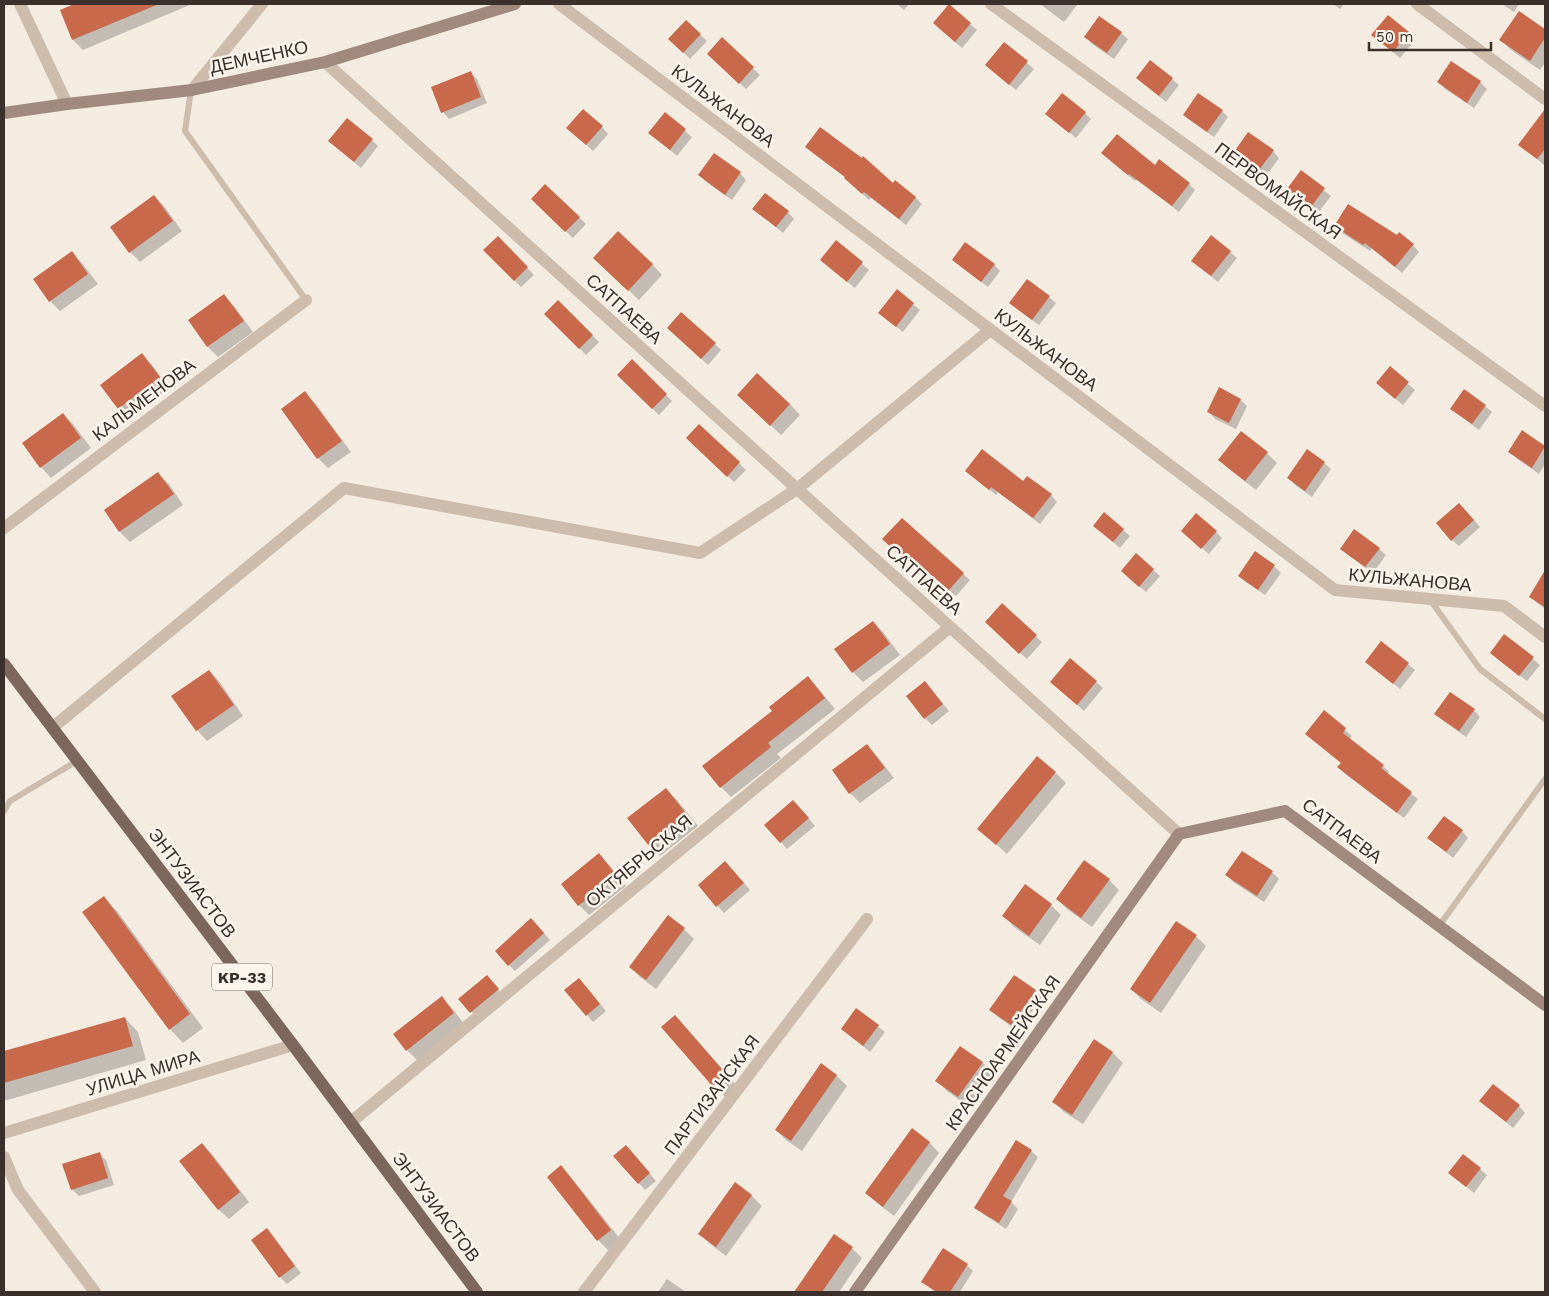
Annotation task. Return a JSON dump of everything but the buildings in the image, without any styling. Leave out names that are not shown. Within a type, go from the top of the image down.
[{"type":"main road","name":"ЭНТУЗИАСТОВ","points":[[4,664],[351,1122],[477,1292]]},
{"type":"street","points":[[20,4],[67,104]]},
{"type":"street","points":[[192,90],[262,4]]},
{"type":"street","name":"ДЕМЧЕНКО","points":[[4,113],[192,90],[325,62],[515,4]]},
{"type":"street","name":"КУЛЬЖАНОВА","points":[[559,4],[1335,590],[1504,606],[1545,637]]},
{"type":"street","name":"ПЕРВОМАЙСКАЯ","points":[[991,4],[1545,406]]},
{"type":"street","points":[[1417,4],[1545,99]]},
{"type":"street","name":"САТПАЕВА","points":[[325,62],[1179,834],[1285,811],[1545,1005]]},
{"type":"street","name":"КАЛЬМЕНОВА","points":[[4,528],[306,300]]},
{"type":"street","points":[[52,728],[344,488],[700,553],[797,489],[990,330]]},
{"type":"street","name":"ОКТЯБРЬСКАЯ","points":[[351,1122],[950,628]]},
{"type":"street","name":"КРАСНОАРМЕЙСКАЯ","points":[[855,1292],[1179,834]]},
{"type":"street","name":"ПАРТИЗАНСКАЯ","points":[[584,1292],[867,919]]},
{"type":"street","name":"УЛИЦА МИРА","points":[[4,1133],[293,1046]]},
{"type":"street","points":[[4,1157],[18,1190],[95,1292]]},
{"type":"lane","points":[[192,90],[185,131],[306,300]]},
{"type":"lane","points":[[1431,600],[1480,669],[1545,719]]},
{"type":"lane","points":[[4,811],[10,801],[77,761]]},
{"type":"lane","points":[[1439,926],[1545,779]]}]
